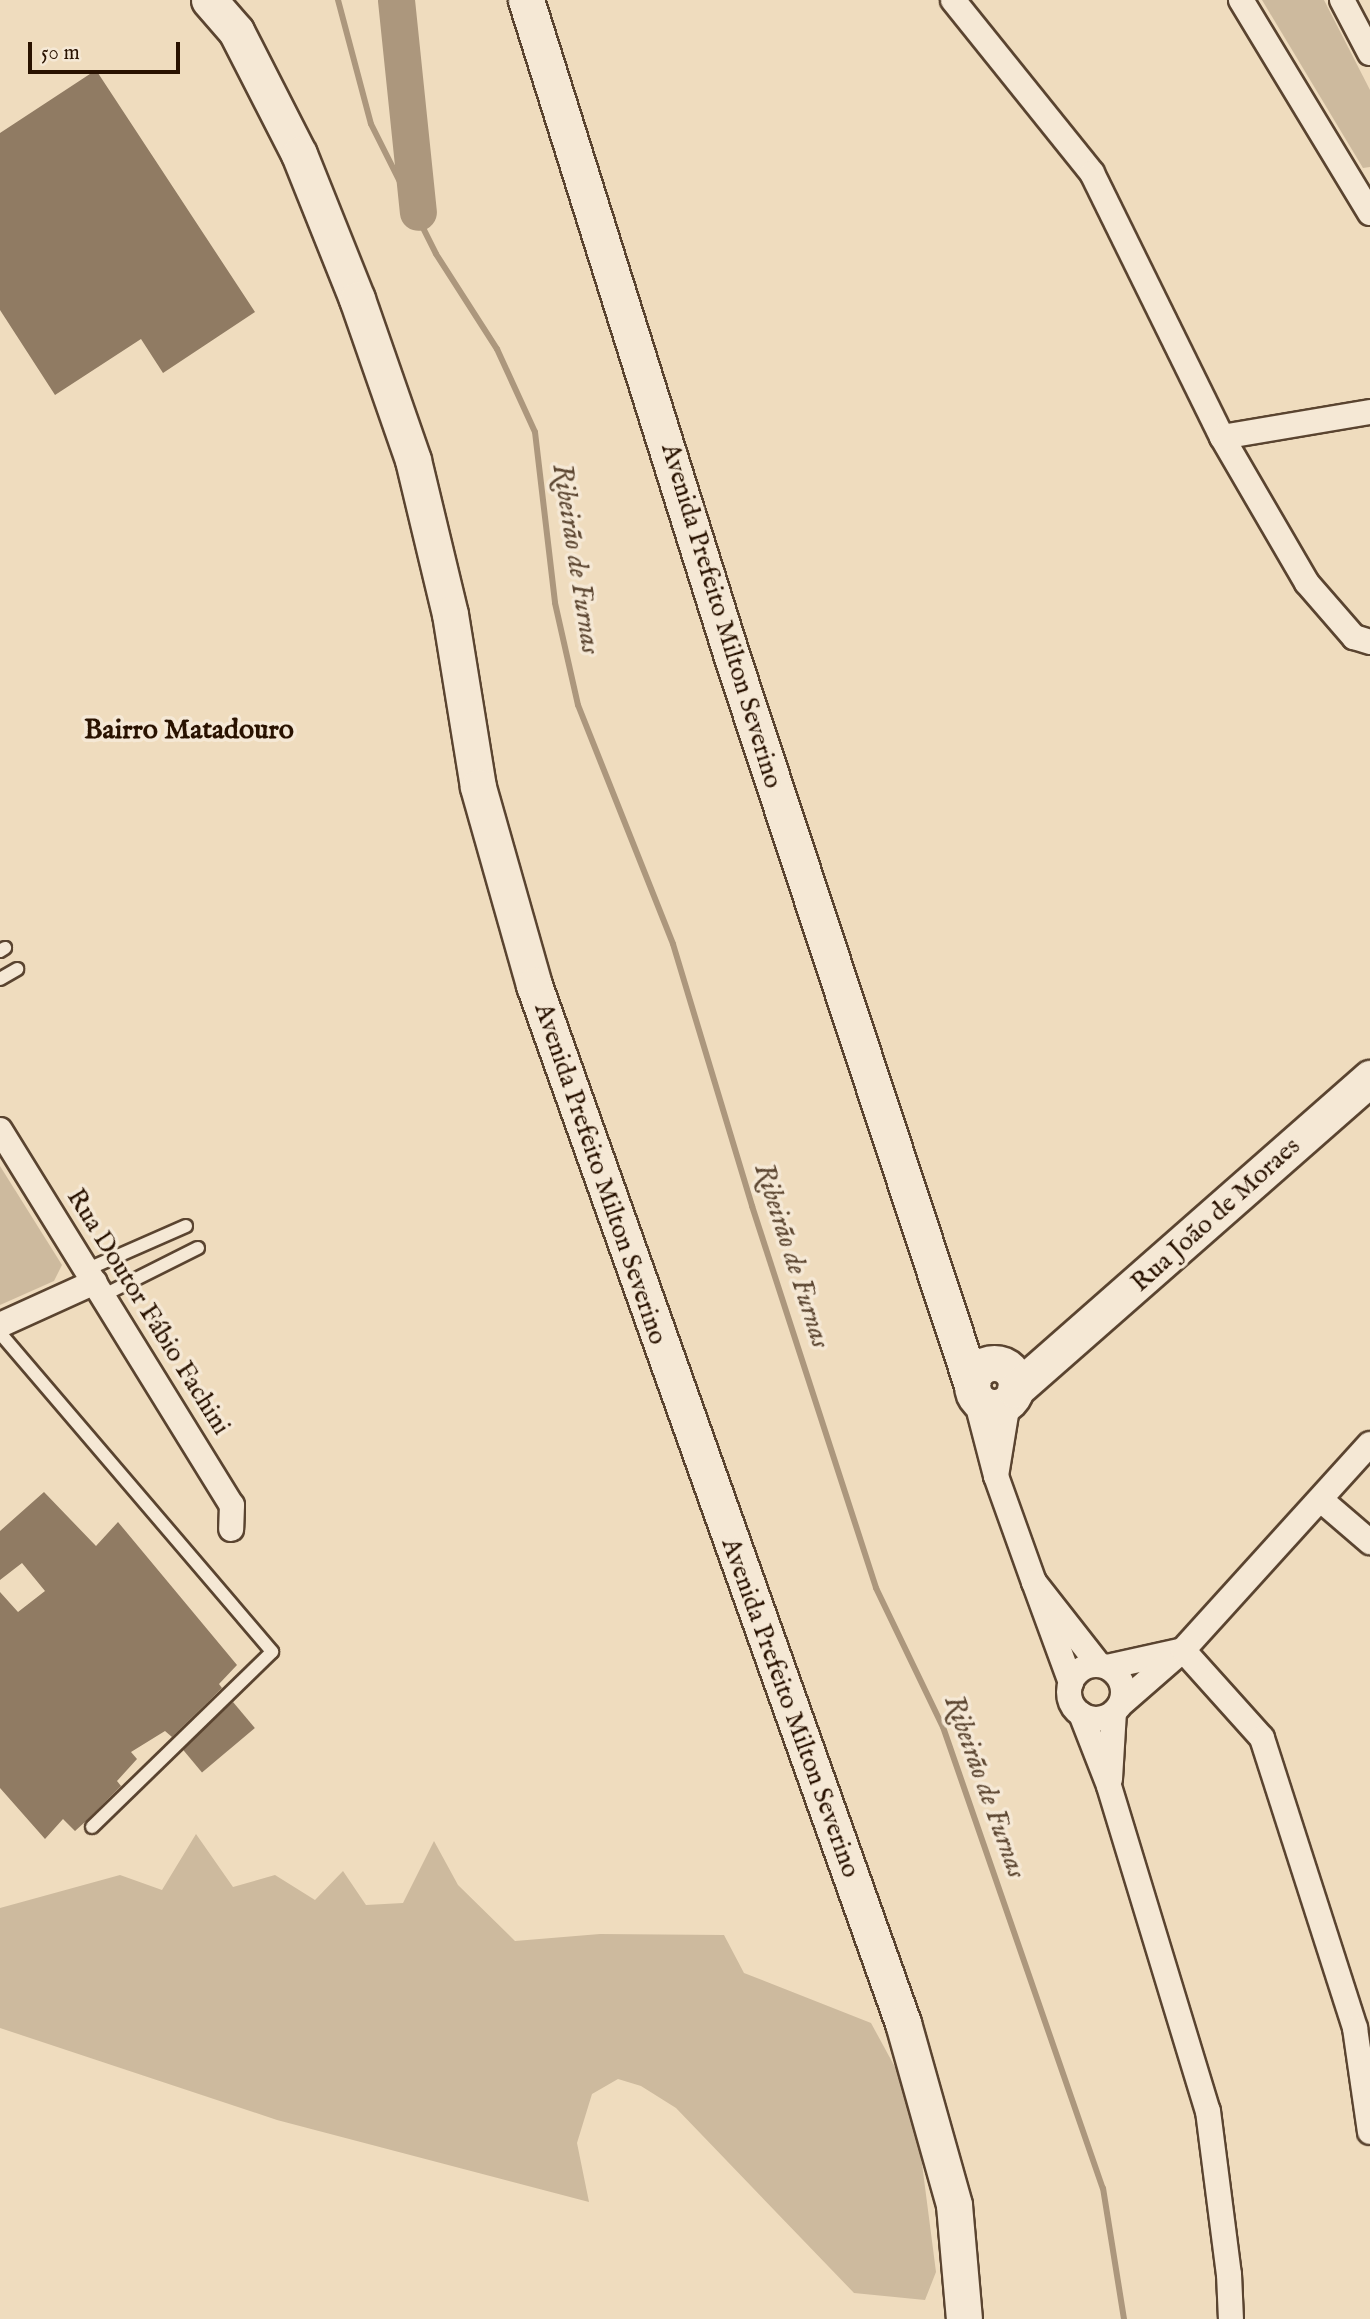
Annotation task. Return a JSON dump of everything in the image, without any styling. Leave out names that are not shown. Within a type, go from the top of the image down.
[{"type":"main road","name":"Avenida Prefeito Milton Severino","points":[[209,0],[241,15],[357,299],[412,460],[450,614],[478,787],[534,985],[903,2023],[954,2205],[964,2319]]},
{"type":"main road","name":"Avenida Prefeito Milton Severino","points":[[526,0],[736,670],[946,1310],[995,1384]]},
{"type":"main road","name":"Rua João de Moraes","points":[[995,1384],[1061,1352],[1370,1078]]},
{"type":"street","points":[[953,0],[1092,173],[1222,437],[1307,583],[1354,637],[1370,642]]},
{"type":"street","points":[[1241,0],[1364,187],[1370,213]]},
{"type":"street","points":[[1342,0],[1370,53]]},
{"type":"street","points":[[1222,437],[1370,412]]},
{"type":"street","name":"Rua Doutor Fábio Fachini","points":[[0,1130],[232,1505],[231,1529]]},
{"type":"street","points":[[0,1325],[96,1282]]},
{"type":"street","name":"Avenida Prefeito Milton Severino","points":[[995,1384],[996,1476],[1071,1683],[1071,1700],[1081,1714],[1110,1786],[1208,2111],[1229,2274],[1231,2319]]},
{"type":"street","points":[[1081,1714],[1098,1719],[1117,1708],[1183,1650],[1370,1444]]},
{"type":"street","points":[[1321,1500],[1370,1542]]},
{"type":"street","name":"Avenida Prefeito Milton Severino","points":[[1034,1582],[1123,1688],[1117,1708],[1110,1786]]},
{"type":"street","points":[[1071,1683],[1082,1669],[1183,1650]]},
{"type":"street","points":[[1183,1650],[1262,1738],[1363,2025],[1370,2132]]},
{"type":"lane","points":[[0,979],[17,969]]},
{"type":"lane","points":[[96,1282],[186,1226]]},
{"type":"lane","points":[[96,1282],[198,1248]]},
{"type":"lane","points":[[0,1333],[272,1652],[92,1827]]},
{"type":"shaded area","points":[[1262,0],[1324,0],[1370,90],[1370,167],[1363,168]]},
{"type":"shaded area","points":[[0,1166],[62,1265],[54,1281],[0,1305]]},
{"type":"shaded area","points":[[196,1834],[233,1887],[275,1875],[315,1900],[343,1871],[366,1905],[403,1903],[434,1841],[458,1885],[515,1941],[600,1934],[724,1935],[744,1973],[871,2023],[914,2102],[936,2272],[925,2300],[854,2293],[676,2108],[641,2086],[618,2079],[592,2094],[577,2143],[589,2202],[277,2120],[0,2028],[0,1908],[120,1875],[162,1890]]},
{"type":"building","points":[[96,70],[255,312],[163,373],[141,339],[55,395],[0,310],[0,133]]},
{"type":"building","points":[[44,1492],[96,1546],[118,1522],[237,1665],[219,1684],[222,1688],[172,1737],[165,1731],[131,1752],[137,1759],[117,1781],[121,1786],[85,1822],[75,1831],[63,1819],[45,1839],[0,1788],[0,1592],[18,1612],[45,1591],[22,1563],[0,1580],[0,1531]]},
{"type":"building","points":[[233,1702],[255,1728],[202,1772],[180,1746]]},
{"type":"waterway","name":"Ribeirão de Furnas","points":[[338,0],[371,124],[436,254],[497,349],[535,432],[555,603],[578,705],[673,944],[752,1206],[876,1588],[943,1727],[1103,2188],[1124,2319]]},
{"type":"waterway","points":[[396,0],[418,212]]},
{"type":"district","name":"Bairro Matadouro","points":[[189,731]]}]
